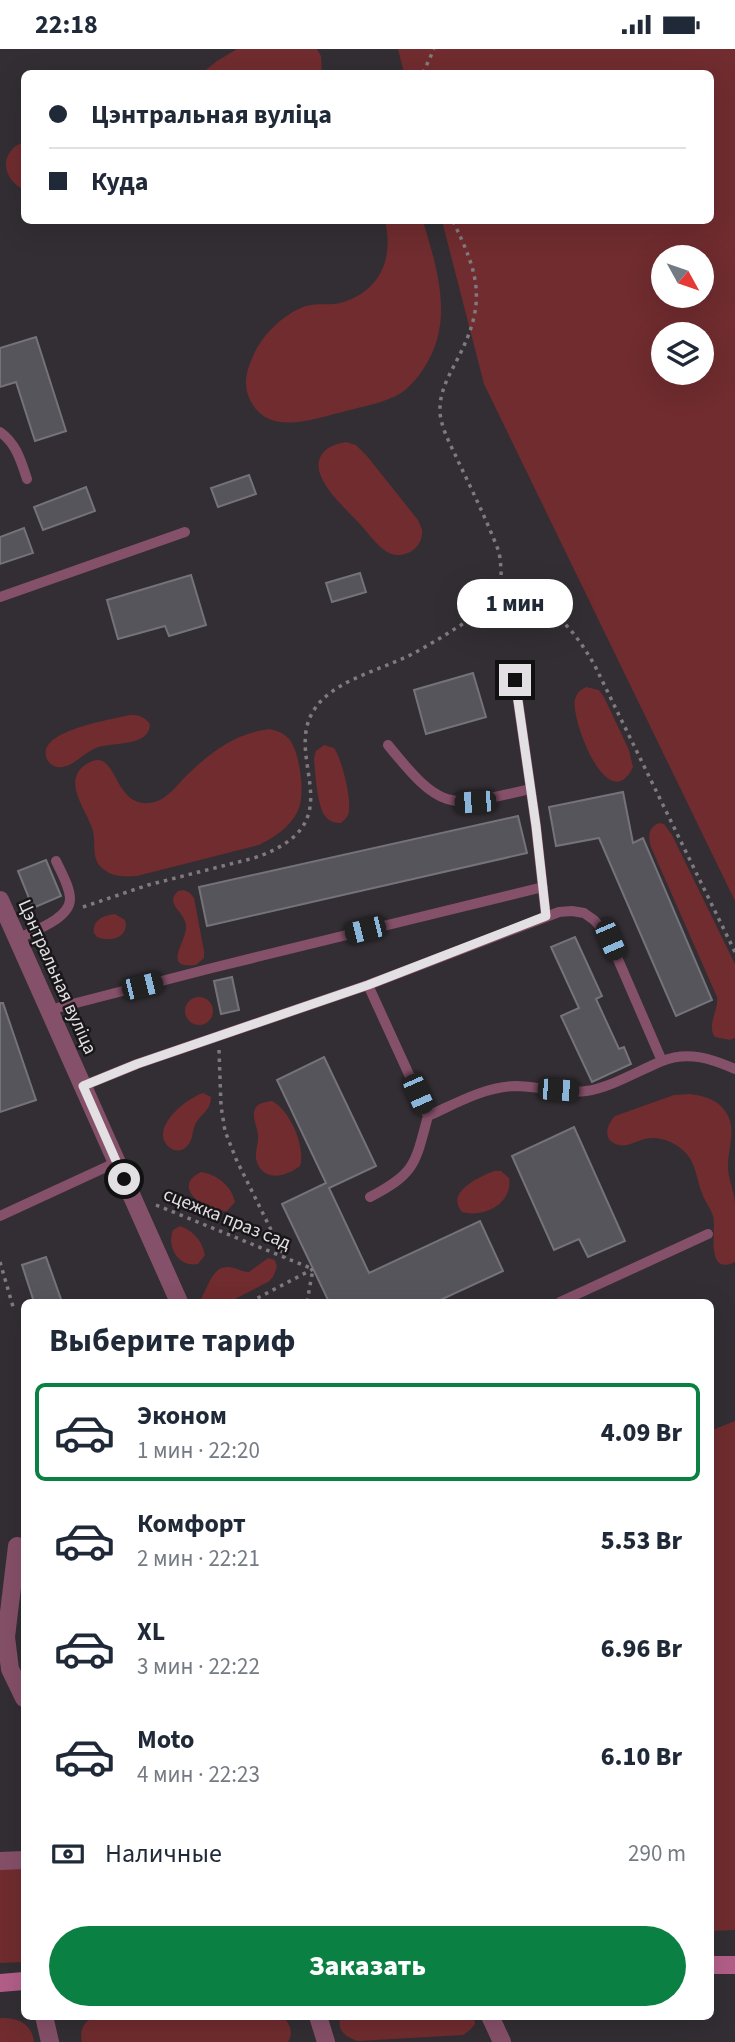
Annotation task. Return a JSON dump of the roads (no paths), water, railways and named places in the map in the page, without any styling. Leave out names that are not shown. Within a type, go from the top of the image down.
[{"type":"main road","points":[[714,1965],[735,1965]]},
{"type":"main road","points":[[0,1983],[21,1981]]},
{"type":"street","name":"Цэнтральная вуліца","points":[[0,900],[10,933],[49,1010],[178,1299]]},
{"type":"street","points":[[14,1546],[6,1637],[10,1669],[21,1692]]},
{"type":"street","points":[[0,1861],[21,1860]]},
{"type":"street","points":[[45,2020],[50,2042]]},
{"type":"street","points":[[319,2020],[326,2042]]},
{"type":"street","points":[[492,2020],[502,2042]]},
{"type":"lane","points":[[0,432],[12,442],[18,452],[27,479]]},
{"type":"lane","points":[[0,597],[185,532]]},
{"type":"lane","points":[[515,680],[546,916]]},
{"type":"lane","points":[[388,745],[421,783],[447,800],[475,802],[530,789]]},
{"type":"lane","points":[[10,933],[59,918],[68,909],[70,899],[56,861]]},
{"type":"lane","points":[[49,1010],[543,887]]},
{"type":"lane","points":[[83,1086],[368,985],[546,916],[572,911],[584,913],[594,920],[610,940],[662,1061]]},
{"type":"lane","points":[[368,985],[428,1116],[418,1154],[412,1165],[393,1185],[370,1197]]},
{"type":"lane","points":[[428,1116],[499,1088],[515,1086],[588,1091],[673,1057],[695,1055],[735,1069]]},
{"type":"lane","points":[[0,1216],[117,1163]]},
{"type":"lane","points":[[567,1299],[708,1234]]}]
